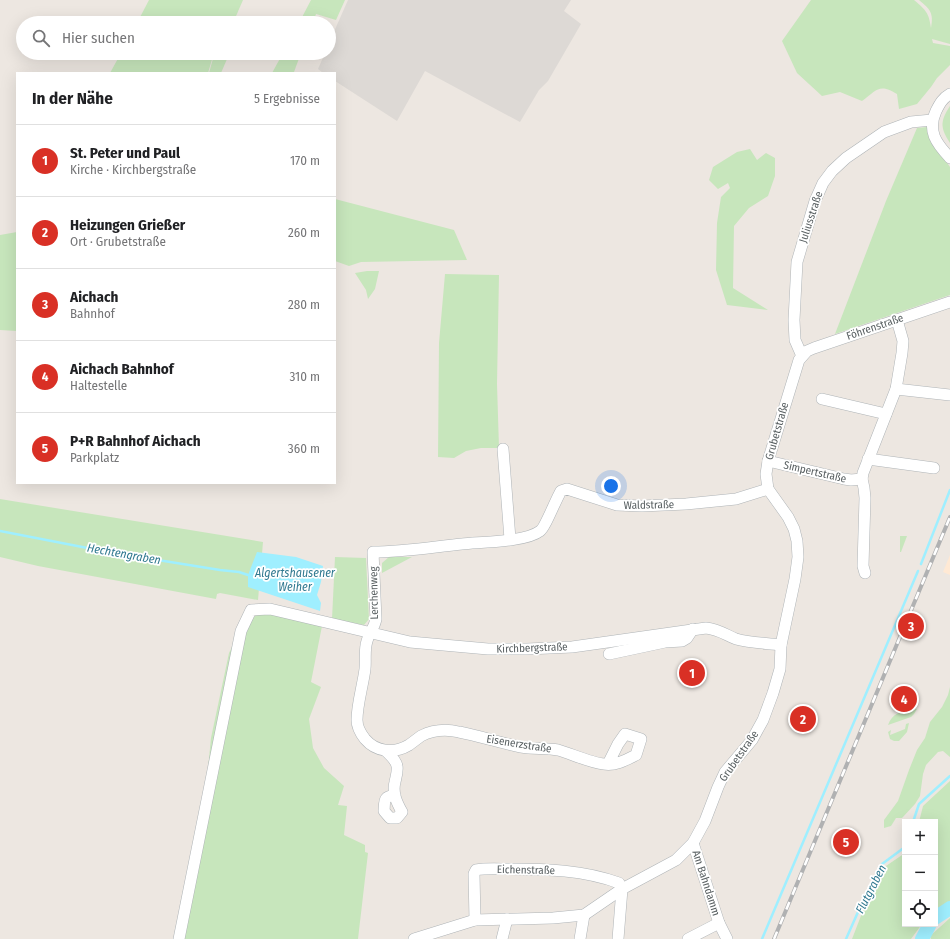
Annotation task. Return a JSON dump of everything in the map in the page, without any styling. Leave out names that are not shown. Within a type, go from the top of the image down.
[{"type":"street","points":[[950,94],[944,97],[932,120],[935,138],[950,158]]},
{"type":"street","name":"Juliusstraße","points":[[802,356],[795,340],[794,320],[797,262],[815,201],[823,183],[832,171],[846,158],[884,132],[911,122],[932,120]]},
{"type":"street","name":"Föhrenstraße","points":[[802,356],[807,351],[814,348],[950,302]]},
{"type":"street","name":"Simpertstraße","points":[[864,572],[865,498],[862,479],[868,459],[896,389],[903,341],[897,320]]},
{"type":"street","name":"Grubetstraße","points":[[414,939],[475,920],[553,918],[584,915],[622,889],[676,860],[693,843],[705,821],[725,772],[752,740],[764,720],[777,683],[781,645],[795,579],[798,557],[794,529],[788,517],[768,489],[766,474],[768,461],[796,366],[802,356]]},
{"type":"street","points":[[896,389],[950,395]]},
{"type":"street","points":[[822,399],[886,414]]},
{"type":"street","points":[[503,448],[510,540]]},
{"type":"street","points":[[868,459],[934,468]]},
{"type":"street","name":"Simpertstraße","points":[[768,461],[844,479],[862,479]]},
{"type":"street","name":"Waldstraße","points":[[373,552],[392,552],[510,540],[530,536],[542,530],[561,491],[567,489],[617,505],[642,506],[686,504],[736,499],[768,489]]},
{"type":"street","name":"Lerchenweg","points":[[371,634],[376,619],[373,552]]},
{"type":"street","name":"Kirchbergstraße","points":[[178,939],[241,631],[251,610],[270,609],[410,642],[488,649],[527,649],[572,646],[706,628],[716,629],[737,639],[781,645]]},
{"type":"street","points":[[609,654],[665,642],[682,640],[687,638],[693,629]]},
{"type":"street","points":[[371,634],[367,641],[366,647],[365,667],[357,721],[364,738],[371,745],[386,751],[393,758],[397,766]]},
{"type":"street","name":"Eisenerzstraße","points":[[386,751],[397,750],[409,745],[422,736],[438,730],[450,730],[498,743],[522,747],[552,749],[608,764]]},
{"type":"street","name":"Eisenerzstraße","points":[[395,795],[394,784],[397,766],[409,745]]},
{"type":"street","name":"Am Bahndamm","points":[[693,843],[719,923],[727,939]]},
{"type":"street","name":"Eichenstraße","points":[[475,920],[474,874],[476,870],[529,869],[582,873],[619,883],[622,889]]},
{"type":"street","points":[[618,939],[622,889]]},
{"type":"street","points":[[580,939],[584,915]]},
{"type":"street","points":[[502,939],[507,919]]},
{"type":"street","name":"Am Bahndamm","points":[[688,939],[719,923]]},
{"type":"shaded area","points":[[348,0],[571,0],[564,11],[581,24],[548,81],[539,90],[520,122],[425,71],[397,121],[336,82],[336,72],[322,72],[318,69],[322,60],[336,60],[336,27]]},
{"type":"shaded area","points":[[950,555],[950,575],[943,572]]},
{"type":"green space","points":[[149,0],[243,0],[236,16],[141,16]]},
{"type":"green space","points":[[311,0],[345,0],[336,20],[336,16],[323,16],[316,14],[315,16],[303,16]]},
{"type":"green space","points":[[811,0],[914,0],[926,12],[931,28],[932,19],[930,12],[919,0],[950,0],[950,44],[932,39],[933,43],[950,46],[950,65],[937,78],[917,104],[899,109],[897,94],[882,88],[878,89],[862,101],[840,92],[822,96],[797,73],[782,41]]},
{"type":"green space","points":[[117,60],[212,60],[208,72],[111,72]]},
{"type":"green space","points":[[213,60],[227,60],[221,72],[209,72]]},
{"type":"green space","points":[[279,60],[298,60],[294,72],[273,72]]},
{"type":"green space","points":[[950,106],[950,143],[944,133],[942,124],[944,116]]},
{"type":"green space","points":[[927,127],[931,141],[950,167],[950,295],[835,334],[886,201],[917,128]]},
{"type":"green space","points":[[750,149],[757,160],[766,153],[775,158],[775,176],[768,196],[749,208],[734,226],[733,288],[768,310],[727,305],[716,270],[717,223],[721,197],[730,188],[728,183],[718,189],[709,180],[713,167],[737,152]]},
{"type":"green space","points":[[336,199],[454,230],[467,260],[361,262],[349,266],[336,261]]},
{"type":"green space","points":[[16,232],[16,331],[0,330],[0,235]]},
{"type":"green space","points":[[379,271],[375,289],[368,299],[366,290],[355,273]]},
{"type":"green space","points":[[445,274],[499,275],[497,384],[499,448],[481,448],[466,451],[454,458],[438,457],[439,343]]},
{"type":"green space","points":[[0,499],[263,542],[258,600],[220,593],[217,594],[216,599],[38,566],[0,557]]},
{"type":"green space","points":[[900,536],[907,536],[901,552],[900,552]]},
{"type":"green space","points":[[335,557],[366,558],[369,619],[364,625],[332,619]]},
{"type":"green space","points":[[389,557],[412,557],[382,573],[382,563]]},
{"type":"green space","points":[[264,613],[322,626],[311,682],[321,687],[309,719],[313,748],[324,768],[344,786],[338,805],[347,806],[344,835],[365,845],[365,852],[368,853],[358,939],[183,939],[247,628],[255,616]]},
{"type":"green space","points":[[239,633],[206,789],[211,738],[229,653]]},
{"type":"green space","points":[[950,687],[950,757],[943,751],[938,752],[926,765],[923,774],[920,796],[915,804],[902,818],[896,818],[891,826],[884,828],[884,820],[898,801],[917,750],[925,738],[930,722],[942,707]]},
{"type":"green space","points":[[910,708],[917,709],[911,717],[888,725],[894,716]]},
{"type":"green space","points":[[909,723],[907,732],[899,741],[890,739],[888,732],[891,730],[890,735],[905,729],[906,724]]},
{"type":"green space","points":[[950,781],[950,901],[938,910],[938,819],[920,819],[923,806]]},
{"type":"green space","points":[[902,855],[902,927],[920,927],[911,939],[852,939],[864,908],[886,866]]},
{"type":"green space","points":[[950,918],[950,939],[931,939],[930,936]]},
{"type":"water","name":"Algertshausener Weiher","points":[[257,552],[296,557],[323,566],[321,582],[317,595],[321,603],[320,611],[248,587],[248,575]]},
{"type":"waterway","points":[[921,564],[950,490]]},
{"type":"waterway","name":"Hechtengraben","points":[[0,531],[108,552],[239,572],[248,575]]},
{"type":"waterway","points":[[762,939],[918,571]]},
{"type":"waterway","name":"Flutgraben","points":[[914,819],[919,804],[950,776]]},
{"type":"waterway","name":"Flutgraben","points":[[846,939],[882,864],[902,849]]},
{"type":"waterway","points":[[938,916],[950,908]]},
{"type":"waterway","points":[[922,939],[928,927]]},
{"type":"railway","points":[[774,939],[950,517]]},
{"type":"place","name":"Aichach","points":[[911,626]]},
{"type":"place","name":"St. Peter und Paul","points":[[692,673]]},
{"type":"place","name":"Aichach Bahnhof","points":[[904,699]]},
{"type":"place","name":"Heizungen Grießer","points":[[803,719]]},
{"type":"place","name":"P+R Bahnhof Aichach","points":[[846,842]]}]
